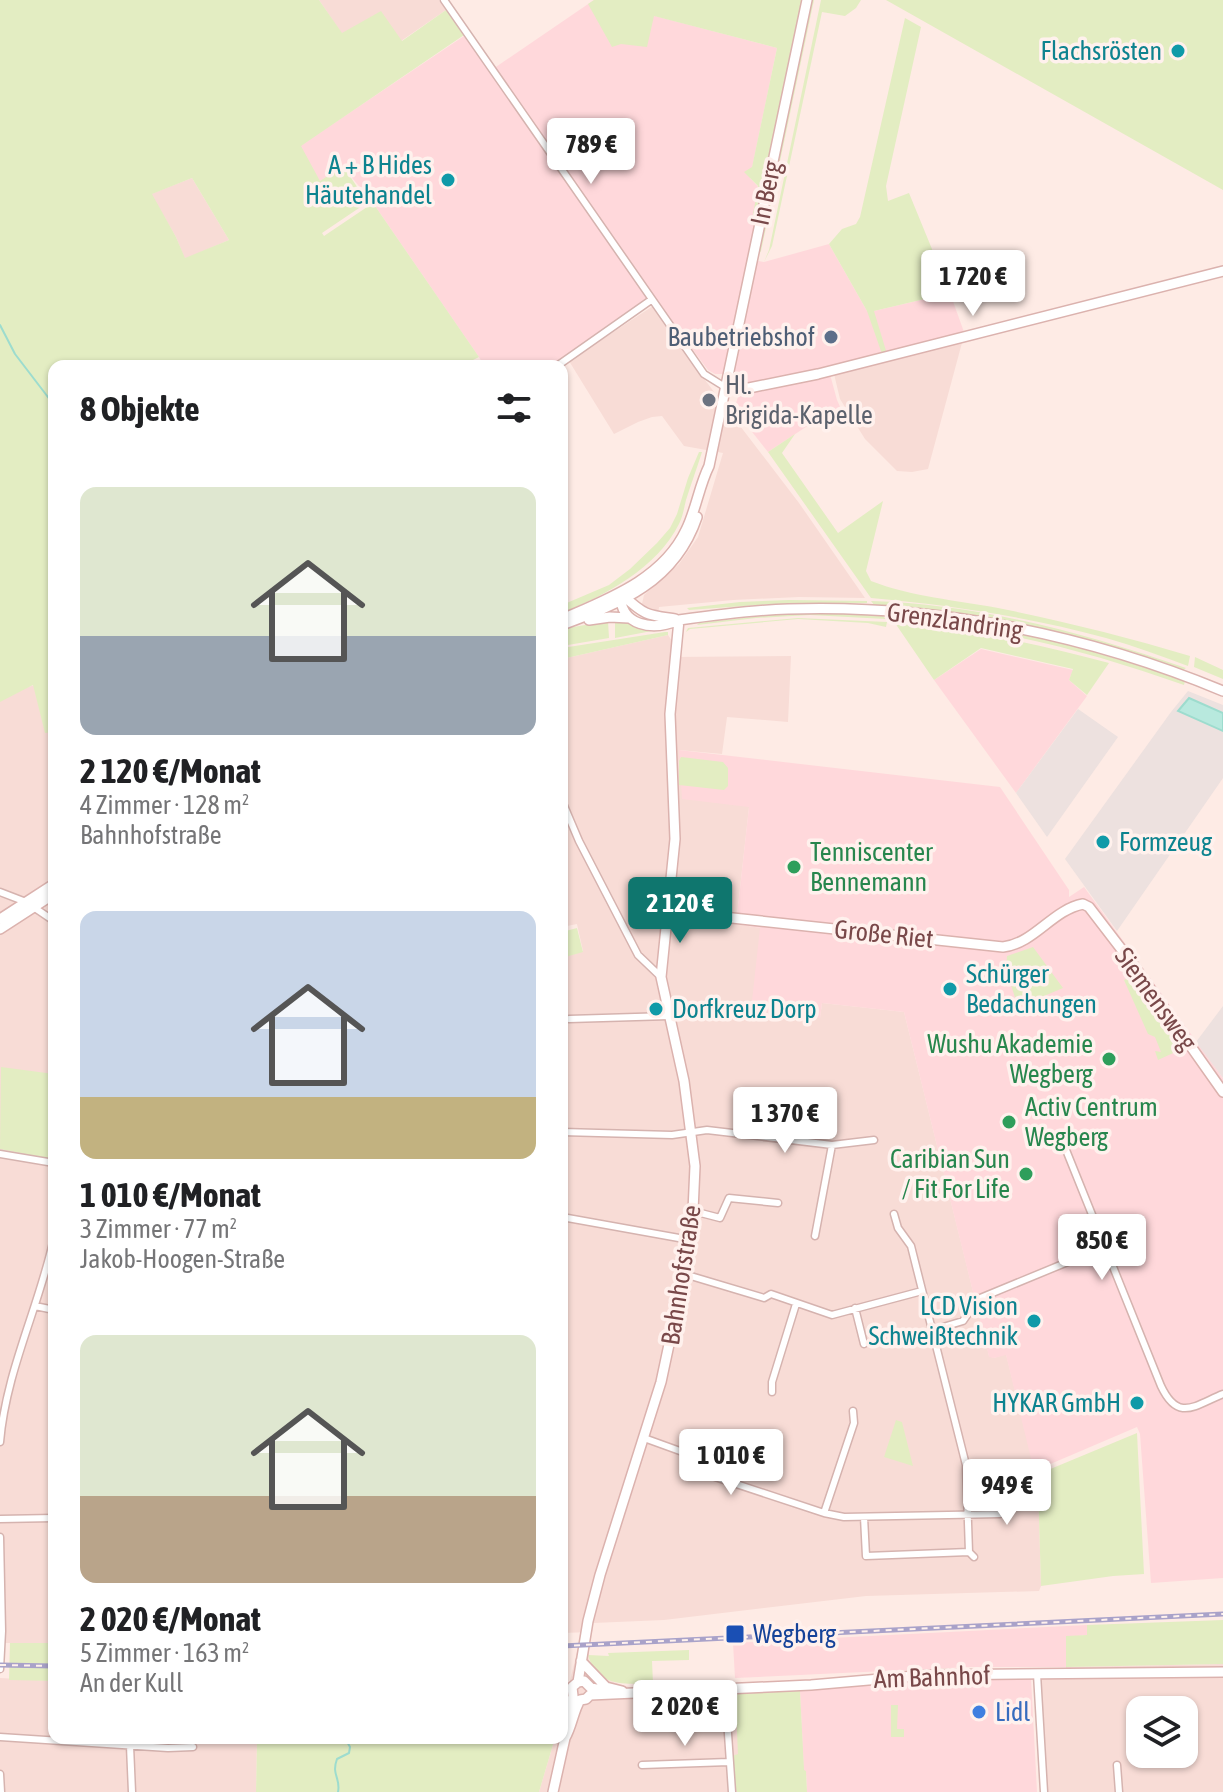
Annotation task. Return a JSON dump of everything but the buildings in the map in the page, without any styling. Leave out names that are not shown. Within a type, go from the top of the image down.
[{"type":"street","points":[[444,0],[704,374],[725,387],[749,388],[818,374],[1223,271]]},
{"type":"street","name":"In Berg","points":[[622,598],[641,591],[679,555],[702,503],[807,0]]},
{"type":"street","points":[[566,360],[651,300]]},
{"type":"street","points":[[568,621],[622,598],[624,613],[629,618]]},
{"type":"street","name":"Grenzlandring","points":[[622,598],[646,614],[679,620]]},
{"type":"street","name":"Grenzlandring","points":[[568,622],[610,617],[629,618],[653,626],[679,620],[811,608],[941,616],[1071,640],[1159,666],[1223,691]]},
{"type":"street","name":"Bahnhofstraße","points":[[568,1734],[575,1710],[584,1695],[572,1687],[578,1682],[588,1621],[600,1575],[661,1382],[684,1274],[693,1211],[695,1166],[691,1132],[678,1047],[661,977],[675,839],[670,714],[679,620]]},
{"type":"street","points":[[568,815],[638,955],[661,977]]},
{"type":"street","points":[[0,929],[48,889]]},
{"type":"street","points":[[0,892],[48,917]]},
{"type":"street","points":[[0,919],[48,897]]},
{"type":"street","name":"Große Riet","points":[[667,911],[1003,947],[1029,937],[1071,908],[1083,904],[1089,907]]},
{"type":"street","name":"Siemensweg","points":[[1089,907],[1223,1092]]},
{"type":"street","points":[[569,1019],[669,1016]]},
{"type":"street","points":[[568,1132],[672,1135],[707,1130],[832,1145],[874,1140]]},
{"type":"street","points":[[1053,1135],[1062,1140],[1169,1401],[1178,1408],[1189,1408],[1223,1394]]},
{"type":"street","points":[[815,1236],[832,1145]]},
{"type":"street","points":[[0,1154],[48,1162]]},
{"type":"street","points":[[693,1211],[720,1218],[729,1198],[778,1203]]},
{"type":"street","points":[[864,1517],[866,1556],[971,1554],[966,1465],[911,1246],[898,1228],[894,1214]]},
{"type":"street","points":[[568,1218],[690,1240]]},
{"type":"street","points":[[933,1330],[963,1321],[978,1299],[1104,1247]]},
{"type":"street","points":[[0,1442],[11,1380],[48,1274]]},
{"type":"street","points":[[684,1274],[764,1298],[771,1294],[832,1315],[922,1291]]},
{"type":"street","points":[[772,1392],[772,1382],[796,1304]]},
{"type":"street","points":[[35,1306],[48,1309]]},
{"type":"street","points":[[855,1308],[864,1344]]},
{"type":"street","points":[[0,1378],[11,1380]]},
{"type":"street","points":[[824,1513],[854,1423],[853,1411]]},
{"type":"street","points":[[644,1438],[702,1459],[715,1477],[844,1517],[1000,1514],[999,1489]]},
{"type":"street","points":[[0,1519],[48,1518]]},
{"type":"street","points":[[0,1537],[0,1669]]},
{"type":"street","name":"Am Bahnhof","points":[[581,1661],[606,1687],[641,1694]]},
{"type":"street","name":"Am Bahnhof","points":[[584,1695],[811,1685],[926,1675],[1223,1672]]},
{"type":"street","points":[[1037,1674],[1044,1792]]},
{"type":"street","points":[[578,1682],[587,1683],[584,1695]]},
{"type":"street","points":[[725,1690],[732,1792]]},
{"type":"street","points":[[0,1737],[48,1740]]},
{"type":"street","points":[[101,1744],[193,1747]]},
{"type":"street","name":"Bahnhofstraße","points":[[553,1792],[564,1744]]},
{"type":"street","points":[[130,1746],[132,1792]]},
{"type":"street","points":[[642,1765],[729,1762]]},
{"type":"street","points":[[1117,1765],[1119,1792]]},
{"type":"street","points":[[0,1774],[1,1792]]},
{"type":"shaded area","points":[[319,0],[439,0],[446,10],[401,41],[342,34]]},
{"type":"shaded area","points":[[594,0],[777,48],[750,178],[762,191],[747,259],[764,262],[829,244],[867,311],[950,293],[964,332],[828,367],[842,411],[821,417],[768,452],[734,409],[744,379],[708,370],[653,297],[560,360],[481,360],[373,203],[343,167],[320,182],[300,146],[464,36],[490,71]]},
{"type":"shaded area","points":[[192,178],[229,240],[185,259],[151,194]]},
{"type":"shaded area","points":[[653,306],[695,367],[799,503],[865,598],[733,600],[659,607],[658,614],[644,608],[644,595],[679,564],[698,537],[723,453],[684,446],[662,416],[638,422],[614,434],[569,361]]},
{"type":"shaded area","points":[[963,339],[928,469],[897,471],[865,439],[840,399],[834,374]]},
{"type":"shaded area","points":[[668,635],[672,641],[671,657],[791,656],[788,722],[727,717],[722,754],[679,750],[749,807],[736,924],[761,928],[820,1018],[822,1003],[904,1012],[989,1356],[994,1358],[1006,1354],[1036,1475],[1039,1591],[866,1596],[664,1620],[593,1623],[592,1632],[568,1633],[568,956],[583,951],[577,924],[568,926],[568,658]]},
{"type":"shaded area","points":[[981,649],[1073,670],[1069,680],[1087,696],[1016,793],[934,680]]},
{"type":"shaded area","points":[[47,680],[48,1305],[44,1304],[42,1312],[48,1314],[48,1643],[5,1643],[0,1647],[0,698]]},
{"type":"shaded area","points":[[1188,691],[1223,705],[1223,778],[1117,931],[1065,859]]},
{"type":"shaded area","points":[[1078,709],[1118,737],[1047,837],[1016,793]]},
{"type":"shaded area","points":[[679,750],[1000,787],[1069,890],[1069,897],[1084,887],[1223,1078],[1223,1578],[1151,1583],[1137,1427],[1034,1471],[1006,1355],[989,1357],[904,1012],[822,1003],[820,1018],[751,1010],[760,928],[736,924],[749,807],[682,799]]},
{"type":"shaded area","points":[[1223,1006],[1223,1078],[1196,1042]]},
{"type":"shaded area","points":[[1087,1625],[1087,1635],[1066,1637],[1066,1667],[970,1667],[735,1678],[733,1643]]},
{"type":"shaded area","points":[[577,1652],[589,1652],[589,1660],[607,1680],[639,1690],[799,1682],[807,1792],[539,1792],[553,1744],[568,1744],[568,1689]]},
{"type":"shaded area","points":[[1223,1664],[1223,1792],[1046,1792],[1041,1678],[1067,1677],[1066,1667]]},
{"type":"shaded area","points":[[0,1678],[48,1681],[48,1744],[257,1744],[256,1792],[0,1792]]},
{"type":"shaded area","points":[[1031,1678],[1037,1792],[807,1792],[800,1691],[926,1679]]},
{"type":"green space","points":[[0,0],[319,0],[342,33],[381,11],[402,41],[446,10],[464,35],[301,146],[320,181],[343,166],[366,200],[365,204],[322,233],[324,236],[373,203],[479,357],[473,360],[48,360],[48,733],[45,733],[33,685],[0,702]],"holes":[[[192,178],[229,240],[185,258],[152,194]]]},
{"type":"green space","points":[[594,0],[803,0],[756,221],[752,220],[758,186],[744,172],[752,167],[777,48],[654,16],[647,47],[621,44],[612,47],[588,4]]},
{"type":"green space","points":[[811,0],[814,0],[761,251],[756,258]]},
{"type":"green space","points":[[821,0],[861,0],[845,16],[822,12],[772,246],[764,262],[769,250]]},
{"type":"green space","points":[[886,0],[1223,0],[1223,190]]},
{"type":"green space","points":[[905,18],[921,27],[886,186],[888,201],[909,193],[950,293],[874,311],[887,354],[882,354],[867,311],[829,244],[842,229],[856,224],[860,217]]},
{"type":"green space","points":[[795,434],[782,453],[838,533],[883,501],[866,571],[871,581],[918,594],[1022,613],[1119,636],[1190,656],[1188,666],[1116,641],[1048,624],[960,608],[871,598],[768,452]]},
{"type":"green space","points":[[699,452],[702,452],[680,521],[658,554],[613,589],[568,610],[568,602],[609,585],[657,543],[677,514]]},
{"type":"green space","points":[[871,601],[951,608],[1031,622],[1186,668],[1183,670],[1070,636],[954,614],[875,606]]},
{"type":"green space","points":[[740,602],[867,603],[687,608]]},
{"type":"green space","points":[[813,612],[882,615],[886,619],[810,615],[697,625],[699,623]]},
{"type":"green space","points":[[895,617],[945,621],[1029,636],[1107,656],[1185,681],[1184,685],[1042,642],[968,628],[894,620]]},
{"type":"green space","points":[[798,618],[887,622],[886,627],[798,619],[690,629],[686,632],[688,628]]},
{"type":"green space","points":[[608,621],[609,638],[568,645],[568,628]]},
{"type":"green space","points":[[615,623],[626,623],[657,630],[615,638]]},
{"type":"green space","points":[[895,623],[1003,638],[1109,663],[1087,695],[1069,680],[1073,669],[981,648],[934,680]]},
{"type":"green space","points":[[668,632],[668,635],[568,658],[568,647]]},
{"type":"green space","points":[[1195,657],[1223,670],[1223,679],[1194,667]]},
{"type":"green space","points":[[681,757],[723,762],[728,768],[728,786],[724,790],[679,785]]},
{"type":"green space","points":[[577,928],[583,952],[568,956],[568,930]]},
{"type":"green space","points":[[1033,947],[1063,988],[1018,1007],[1006,969],[1007,956]]},
{"type":"green space","points":[[1131,977],[1184,1048],[1158,1060],[1155,1051],[1161,1052],[1155,1037],[1148,1034],[1124,980]]},
{"type":"green space","points":[[1,1067],[48,1073],[48,1158],[0,1149]]},
{"type":"green space","points":[[896,1420],[902,1422],[913,1466],[884,1457]]},
{"type":"green space","points":[[1137,1433],[1144,1574],[1041,1586],[1036,1475]]},
{"type":"green space","points":[[1223,1620],[1223,1664],[1066,1667],[1066,1636],[1087,1635],[1087,1625]]},
{"type":"green space","points":[[10,1643],[48,1643],[48,1681],[9,1680]]},
{"type":"green space","points":[[689,1650],[689,1660],[652,1661],[653,1683],[623,1683],[605,1679],[592,1666],[588,1655],[609,1656],[608,1653]]},
{"type":"green space","points":[[800,1691],[807,1792],[737,1792],[732,1756],[738,1754],[736,1711],[730,1711],[732,1699],[738,1694]]},
{"type":"green space","points":[[891,1705],[898,1705],[897,1729],[904,1729],[904,1737],[891,1737]]},
{"type":"green space","points":[[257,1744],[553,1744],[539,1792],[256,1792]]},
{"type":"water","points":[[1189,698],[1223,713],[1223,731],[1178,711]]},
{"type":"waterway","points":[[0,325],[15,354],[48,397]]},
{"type":"waterway","points":[[338,1792],[335,1764],[337,1759],[349,1753],[348,1744]]},
{"type":"railway","points":[[568,1646],[1223,1614]]},
{"type":"railway","points":[[0,1665],[48,1666]]},
{"type":"place","name":"Flachsrösten","points":[[1178,51]]},
{"type":"place","name":"A + B Hides Häutehandel","points":[[448,180]]},
{"type":"place","name":"Baubetriebshof","points":[[831,337]]},
{"type":"place","name":"Hl. Brigida-Kapelle","points":[[709,400]]},
{"type":"place","name":"Formzeug","points":[[1103,842]]},
{"type":"place","name":"Tenniscenter Bennemann","points":[[794,867]]},
{"type":"place","name":"Schürger Bedachungen","points":[[950,989]]},
{"type":"place","name":"Dorfkreuz Dorp","points":[[656,1009]]},
{"type":"place","name":"Wushu Akademie Wegberg","points":[[1109,1059]]},
{"type":"place","name":"Activ Centrum Wegberg","points":[[1009,1122]]},
{"type":"place","name":"Caribian Sun / Fit For Life","points":[[1026,1174]]},
{"type":"place","name":"LCD Vision Schweißtechnik","points":[[1034,1321]]},
{"type":"place","name":"HYKAR GmbH","points":[[1137,1403]]},
{"type":"place","name":"Wegberg","points":[[735,1634]]},
{"type":"place","name":"Lidl","points":[[979,1712]]}]
